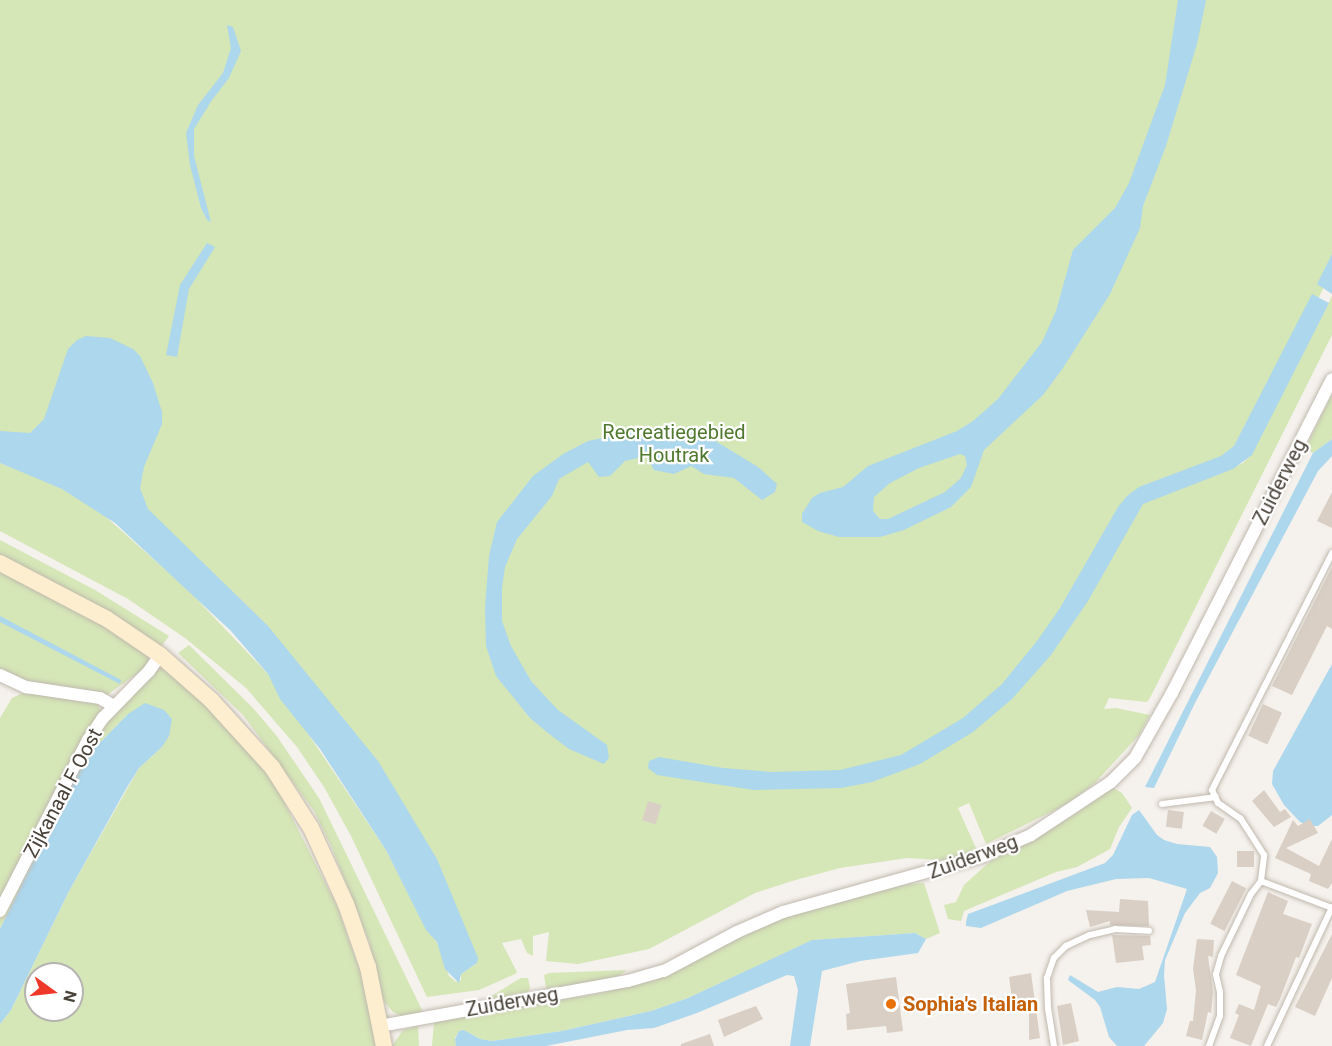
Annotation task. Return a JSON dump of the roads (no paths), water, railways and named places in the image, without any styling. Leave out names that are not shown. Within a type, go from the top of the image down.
[{"type":"street","name":"Zuiderweg","points":[[380,1026],[606,986],[664,971],[737,932],[783,912],[983,856],[1031,835],[1112,783],[1135,758],[1172,693],[1332,379]]},
{"type":"street","points":[[0,563],[107,619],[160,655],[211,700],[272,767],[311,828],[346,904],[368,967],[384,1046]]},
{"type":"street","name":"Zijkanaal F Oost","points":[[0,911],[78,757],[114,706],[149,671],[160,655]]},
{"type":"street","points":[[0,675],[26,687],[100,698],[114,706]]},
{"type":"lane","points":[[1209,1046],[1220,1016],[1220,992],[1216,974],[1221,956],[1251,894],[1261,881],[1264,855],[1241,819],[1218,802],[1212,790],[1332,553]]},
{"type":"lane","points":[[1162,804],[1216,797]]},
{"type":"lane","points":[[1261,881],[1332,907],[1267,1046]]},
{"type":"lane","points":[[1054,1046],[1048,1009],[1047,978],[1054,958],[1066,946],[1090,935],[1115,929],[1149,931]]},
{"type":"water","points":[[1178,0],[1206,0],[1197,44],[1166,146],[1143,206],[1140,228],[1110,294],[1043,395],[984,450],[971,487],[951,507],[904,530],[880,537],[839,537],[818,531],[802,522],[802,514],[812,498],[820,493],[843,487],[868,466],[957,431],[973,421],[998,399],[1042,342],[1056,311],[1073,250],[1115,208],[1129,183],[1165,85]],"holes":[[[960,454],[965,456],[967,465],[961,478],[945,492],[888,519],[880,519],[873,511],[874,497],[890,483],[919,468]]]},
{"type":"water","points":[[227,25],[233,27],[241,51],[229,78],[194,129],[194,156],[211,222],[207,220],[201,208],[190,165],[186,133],[198,105],[223,73],[231,48]]},
{"type":"water","points":[[207,243],[215,247],[189,289],[177,357],[166,355],[180,285]]},
{"type":"water","points":[[1332,254],[1332,294],[1317,284]]},
{"type":"water","points":[[1312,294],[1329,303],[1252,455],[1233,469],[1143,504],[1088,601],[1051,655],[1012,699],[973,732],[920,764],[872,782],[841,788],[754,790],[657,775],[648,768],[649,761],[659,757],[723,768],[772,772],[840,770],[901,755],[963,718],[1002,684],[1037,641],[1060,608],[1118,507],[1127,496],[1139,487],[1221,456],[1234,446]]},
{"type":"water","points":[[86,336],[110,338],[133,349],[140,356],[153,383],[162,412],[162,424],[144,467],[140,488],[148,509],[268,626],[378,761],[437,859],[478,958],[477,963],[461,974],[459,983],[445,969],[437,942],[426,930],[386,850],[320,749],[280,699],[268,674],[231,631],[115,523],[62,489],[0,463],[0,431],[30,433],[44,419],[68,349],[77,340]]},
{"type":"water","points":[[649,428],[689,431],[709,437],[758,467],[777,484],[775,492],[762,500],[734,478],[704,474],[691,466],[674,474],[654,470],[646,456],[625,461],[610,476],[599,477],[588,462],[559,479],[552,496],[517,539],[505,567],[502,588],[502,621],[511,646],[531,681],[558,710],[607,745],[609,758],[604,764],[569,749],[548,733],[530,718],[496,676],[486,646],[485,607],[489,556],[497,522],[533,476],[563,454],[588,441]]},
{"type":"water","points":[[1332,439],[1332,456],[1318,471],[1195,703],[1154,788],[1145,787],[1313,453]]},
{"type":"water","points":[[0,616],[121,680],[120,684],[0,622]]},
{"type":"water","points":[[1332,664],[1332,815],[1318,826],[1310,826],[1300,822],[1284,805],[1272,784],[1273,771]]},
{"type":"water","points":[[145,703],[164,710],[172,719],[169,736],[162,747],[139,768],[126,789],[68,893],[34,962],[24,962],[24,983],[11,1010],[0,1024],[0,929],[74,778],[90,753],[128,714]]},
{"type":"water","points":[[1139,810],[1157,835],[1164,840],[1177,844],[1210,847],[1217,857],[1218,873],[1210,888],[1200,893],[1185,913],[1165,960],[1167,1009],[1163,1023],[1144,1046],[1117,1046],[1109,1037],[1100,1007],[1095,1000],[1068,980],[1070,975],[1098,992],[1117,987],[1139,989],[1155,982],[1187,889],[1149,878],[1116,879],[1067,891],[981,928],[966,926],[966,922],[968,914],[1105,863],[1113,855],[1132,815]]},
{"type":"water","points":[[915,933],[926,939],[918,953],[860,961],[822,971],[810,1046],[790,1046],[798,990],[794,976],[787,975],[697,1013],[654,1028],[627,1030],[546,1046],[456,1046],[455,1039],[459,1031],[464,1030],[480,1039],[492,1041],[562,1031],[651,1011],[688,998],[812,940]]},
{"type":"place","name":"Sophia's Italian","points":[[891,1004]]},
{"type":"park label","name":"Recreatiegebied Houtrak","points":[[674,444]]}]
